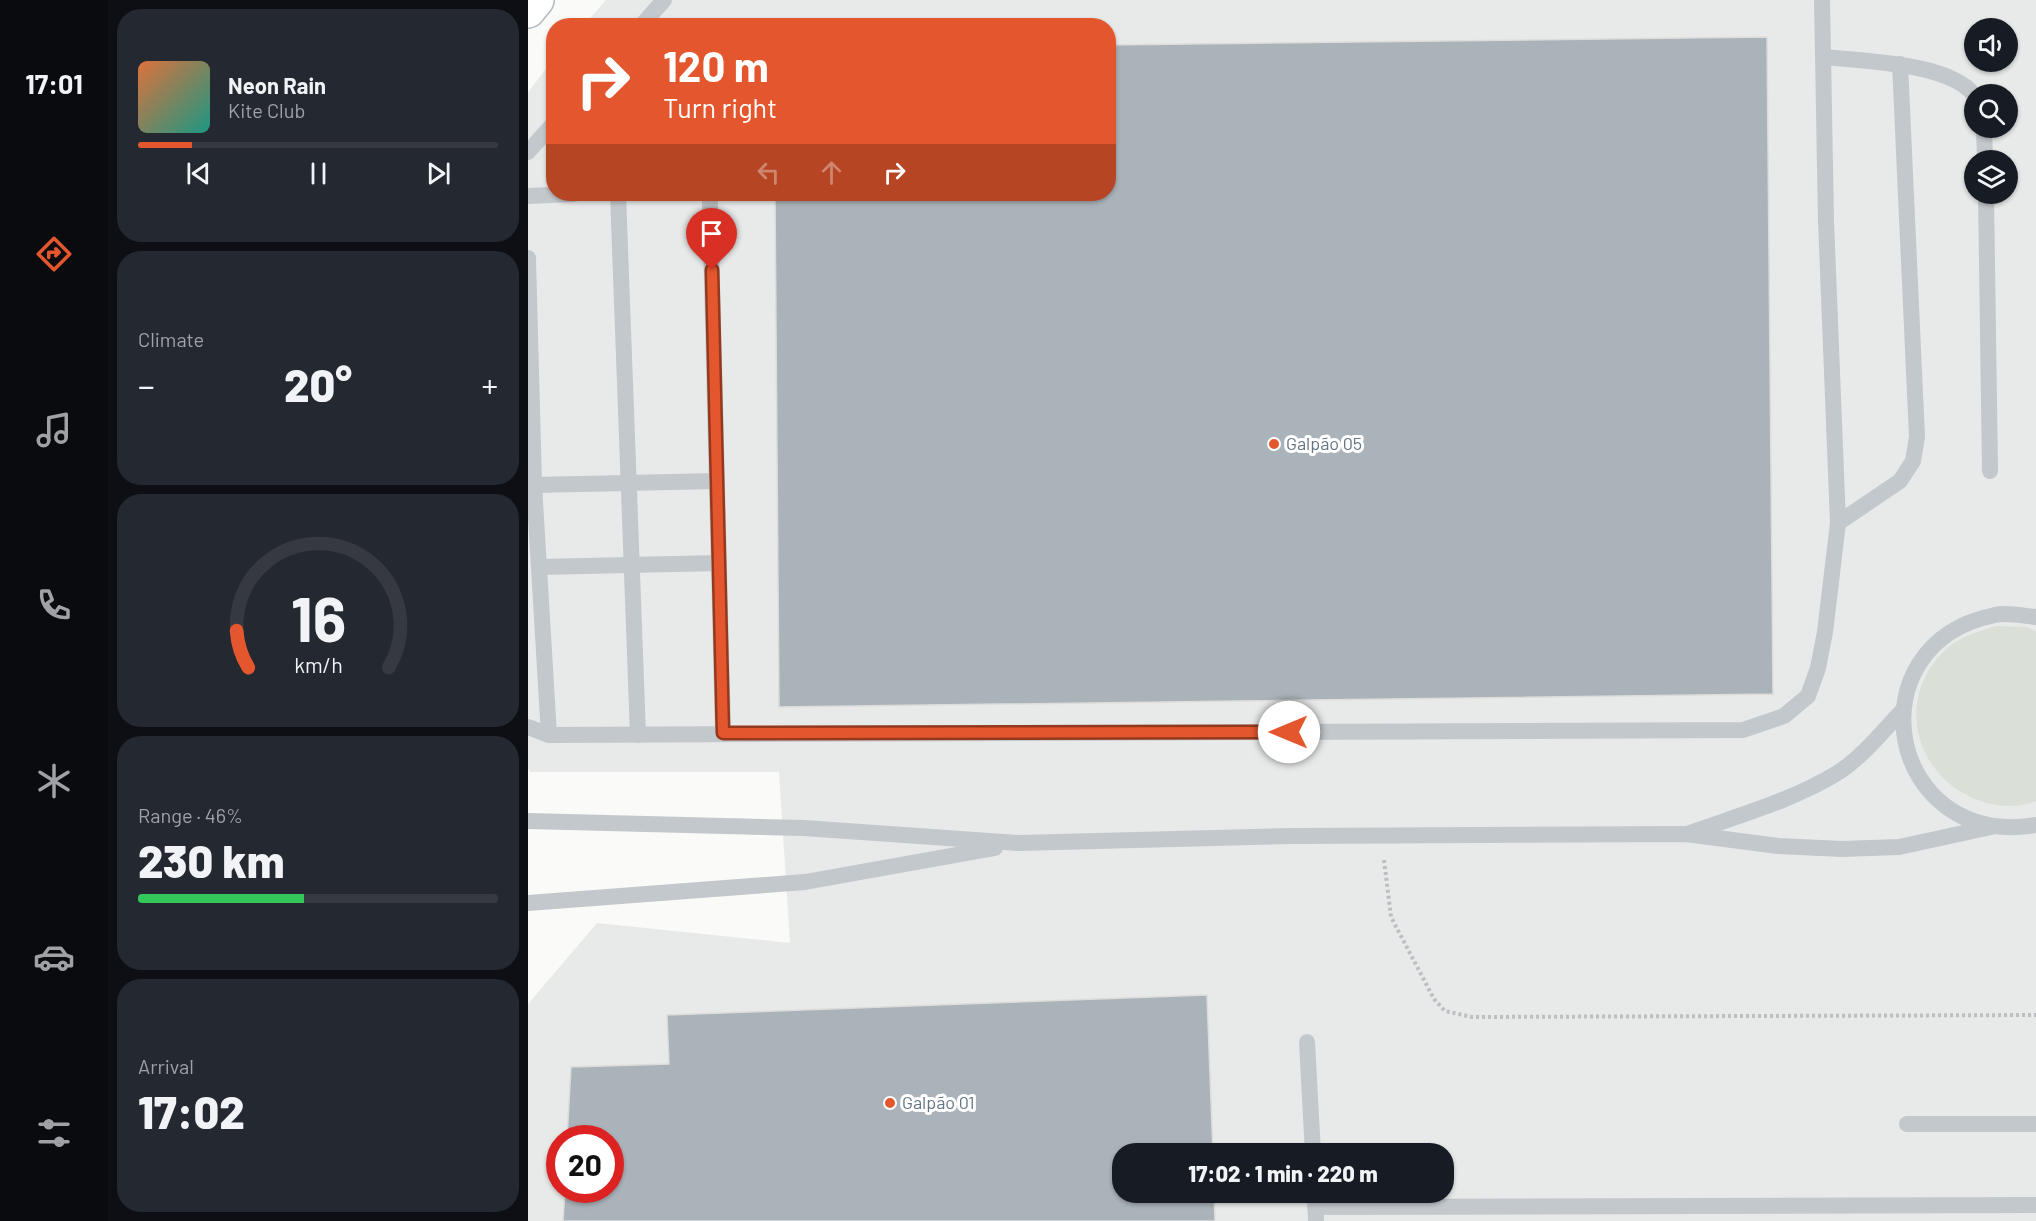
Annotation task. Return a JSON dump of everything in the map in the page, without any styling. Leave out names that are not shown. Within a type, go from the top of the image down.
[{"type":"street","points":[[528,11],[537,0]]},
{"type":"lane","points":[[648,18],[664,0]]},
{"type":"lane","points":[[528,727],[549,735],[1743,730],[1784,716],[1808,696],[1818,668],[1825,632],[1838,523],[1826,221],[1822,0]]},
{"type":"lane","points":[[1824,57],[1900,64],[1958,81],[1964,86]]},
{"type":"lane","points":[[1838,523],[1900,481],[1913,461],[1917,437],[1900,64]]},
{"type":"lane","points":[[528,152],[546,132]]},
{"type":"lane","points":[[528,196],[546,195]]},
{"type":"lane","points":[[618,201],[638,735]]},
{"type":"lane","points":[[710,201],[723,733]]},
{"type":"lane","points":[[1986,204],[1990,471]]},
{"type":"lane","points":[[528,258],[534,485],[549,735]]},
{"type":"lane","points":[[534,485],[628,485],[717,481]]},
{"type":"lane","points":[[539,567],[632,563],[719,563]]},
{"type":"lane","points":[[1991,827],[1962,817],[1936,800],[1917,776],[1904,748],[1902,711],[1911,676],[1932,646],[1962,624],[1997,614],[2036,617]]},
{"type":"lane","points":[[1686,834],[1803,792],[1840,771],[1869,746],[1902,711]]},
{"type":"lane","points":[[528,821],[804,828],[1019,843],[1380,836],[1686,834],[1778,846],[1842,849],[1899,847],[1991,827],[2036,832]]},
{"type":"lane","points":[[2015,828],[2036,825]]},
{"type":"lane","points":[[528,903],[805,882],[1019,843]]},
{"type":"lane","points":[[1307,1042],[1312,1143]]},
{"type":"lane","points":[[1907,1124],[2036,1124]]},
{"type":"lane","points":[[1315,1207],[2036,1205]]},
{"type":"path","points":[[1380,836],[1391,917],[1434,999],[1445,1011],[1472,1017],[2036,1015]]},
{"type":"shaded area","points":[[606,0],[2036,0],[2036,1221],[528,1221],[528,1004],[597,923],[790,943],[779,772],[531,772],[528,769],[528,92],[546,69],[546,201],[1116,201],[1116,18],[590,18]]},
{"type":"shaded area","points":[[1996,626],[2026,627],[2036,631],[2036,801],[2019,805],[1991,804],[1967,795],[1947,781],[1931,763],[1921,742],[1916,720],[1918,696],[1927,673],[1943,652],[1961,639]]},
{"type":"building","name":"Galpão 05","points":[[1767,37],[1773,694],[779,707],[775,201],[1116,201],[1116,45]]},
{"type":"building","name":"Galpão 01","points":[[1207,995],[1213,1143],[1112,1143],[1112,1203],[1214,1203],[1215,1221],[563,1221],[564,1203],[624,1203],[624,1125],[568,1125],[571,1067],[669,1064],[667,1015]]},
{"type":"place","name":"Galpão 05","points":[[1274,444]]},
{"type":"place","name":"Galpão 01","points":[[890,1103]]},
{"type":"route","points":[[712,270],[723,733],[1289,732]]}]
